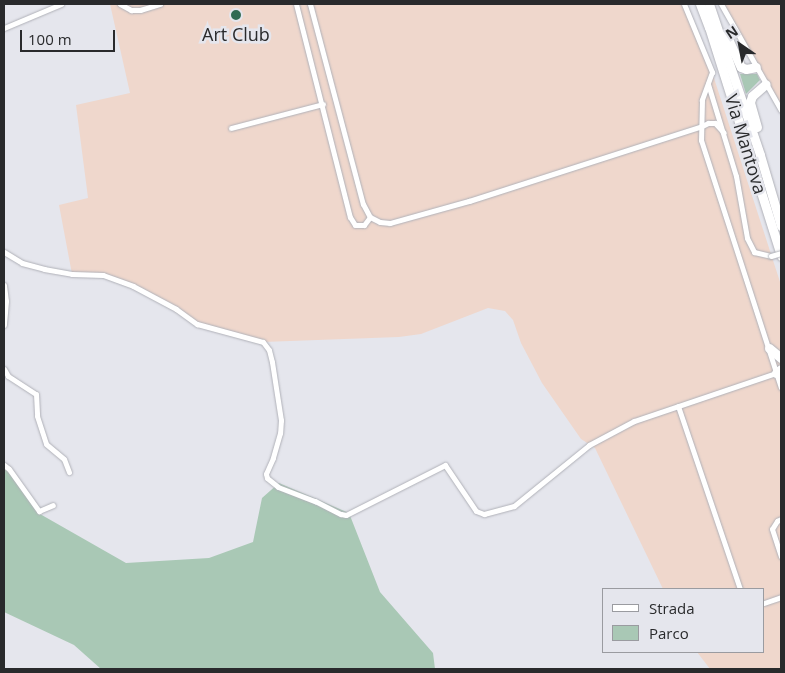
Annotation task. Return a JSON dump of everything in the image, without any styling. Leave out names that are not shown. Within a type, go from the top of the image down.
[{"type":"highway","name":"Via Mantova","points":[[700,4],[781,254]]},
{"type":"highway","name":"Via Mantova","points":[[711,8],[760,155],[781,226]]},
{"type":"highway","points":[[711,8],[741,67],[746,69],[756,67]]},
{"type":"highway","points":[[760,155],[750,102],[756,91],[766,84]]},
{"type":"highway","points":[[769,348],[781,358]]},
{"type":"street","points":[[4,28],[61,4]]},
{"type":"street","points":[[120,4],[131,10],[160,4]]},
{"type":"street","points":[[296,4],[323,104],[350,217],[355,225],[364,225],[370,216]]},
{"type":"street","points":[[310,4],[362,204],[370,216],[380,222],[390,223],[469,200],[700,127],[708,122],[715,123],[724,133]]},
{"type":"street","points":[[684,4],[712,72],[703,97],[700,127],[704,151],[779,374],[781,387]]},
{"type":"street","points":[[721,4],[781,110]]},
{"type":"street","points":[[708,84],[736,176],[747,238],[754,252],[771,256],[781,254]]},
{"type":"street","points":[[703,97],[712,102],[716,109]]},
{"type":"street","points":[[231,128],[323,104]]},
{"type":"street","points":[[4,252],[22,263],[44,269],[72,274],[103,275],[133,286],[197,324],[263,342],[269,350],[272,362],[281,420],[274,458],[266,474],[267,478],[278,487],[316,501],[346,515],[445,464],[476,511],[484,514],[514,506],[589,445],[634,421],[779,374]]},
{"type":"street","points":[[4,285],[6,300],[4,325]]},
{"type":"street","points":[[4,370],[8,376],[36,394],[37,416],[46,444],[64,460],[69,472]]},
{"type":"street","points":[[678,406],[740,588]]},
{"type":"street","points":[[4,465],[9,469],[39,511],[53,505]]},
{"type":"street","points":[[781,519],[777,521],[772,529],[781,557]]},
{"type":"street","points":[[765,602],[781,597]]},
{"type":"shaded area","points":[[110,4],[684,4],[712,72],[781,285],[781,669],[710,669],[698,653],[765,653],[765,588],[663,588],[595,448],[581,439],[542,383],[521,343],[513,320],[505,311],[488,308],[421,334],[399,337],[263,342],[197,324],[154,297],[103,275],[72,274],[59,205],[88,198],[76,105],[130,93]]},
{"type":"shaded area","points":[[721,4],[781,4],[781,110]]},
{"type":"green space","points":[[740,74],[757,74],[760,80],[746,94]]},
{"type":"green space","points":[[4,464],[40,514],[126,563],[209,558],[253,542],[262,498],[279,483],[349,513],[380,592],[433,653],[435,669],[101,669],[74,645],[4,612]]},
{"type":"place","name":"Art Club","points":[[236,15]]}]
